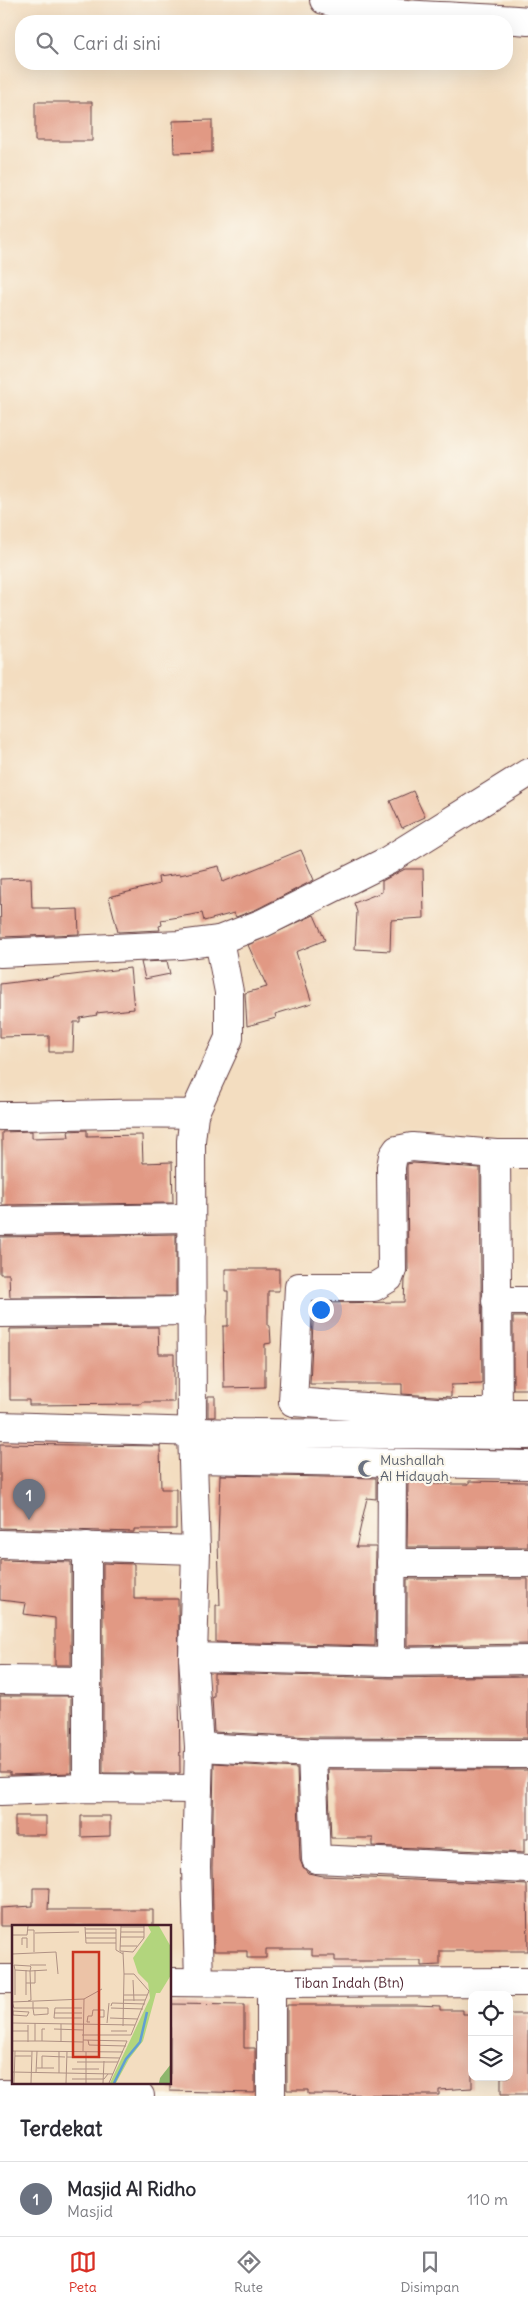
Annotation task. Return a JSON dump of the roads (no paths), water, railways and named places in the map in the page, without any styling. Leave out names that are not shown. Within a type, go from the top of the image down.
[{"type":"street","points":[[324,0],[340,5],[409,15]]},
{"type":"street","points":[[513,20],[528,21]]},
{"type":"street","points":[[0,953],[180,945],[219,940],[263,923],[387,861],[528,773]]},
{"type":"street","points":[[199,1982],[196,1867],[199,1747],[193,1657],[196,1550],[192,1432],[190,1141],[194,1114],[229,1038],[229,992],[219,940]]},
{"type":"street","points":[[0,1116],[82,1116],[131,1112],[194,1114]]},
{"type":"street","points":[[528,1154],[496,1154],[412,1147],[397,1150],[392,1156],[391,1167],[392,1270],[389,1278],[374,1287],[299,1287],[293,1402],[528,1435]]},
{"type":"street","points":[[496,1154],[498,1413]]},
{"type":"street","points":[[0,1221],[191,1218]]},
{"type":"street","points":[[496,1301],[528,1301]]},
{"type":"street","points":[[0,1313],[192,1311]]},
{"type":"street","points":[[0,1426],[192,1432],[451,1424],[498,1413],[528,1412]]},
{"type":"street","points":[[193,1459],[528,1465]]},
{"type":"street","points":[[391,1662],[392,1464]]},
{"type":"street","points":[[0,1544],[196,1550]]},
{"type":"street","points":[[88,1546],[86,1681],[88,1788]]},
{"type":"street","points":[[392,1563],[528,1563]]},
{"type":"street","points":[[193,1657],[391,1662],[528,1660]]},
{"type":"street","points":[[0,1680],[86,1681]]},
{"type":"street","points":[[199,1747],[312,1754],[528,1754]]},
{"type":"street","points":[[312,1754],[316,1859],[528,1869]]},
{"type":"street","points":[[0,1792],[88,1788],[198,1789]]},
{"type":"street","name":"Tiban Indah (Btn)","points":[[171,1982],[528,1982]]},
{"type":"street","points":[[271,1983],[271,2096]]},
{"type":"street","points":[[0,2094],[140,2096]]},
{"type":"place","name":"Mushallah Al Hidayah","points":[[366,1468]]},
{"type":"place","name":"Masjid Al Ridho","points":[[29,1520]]}]
